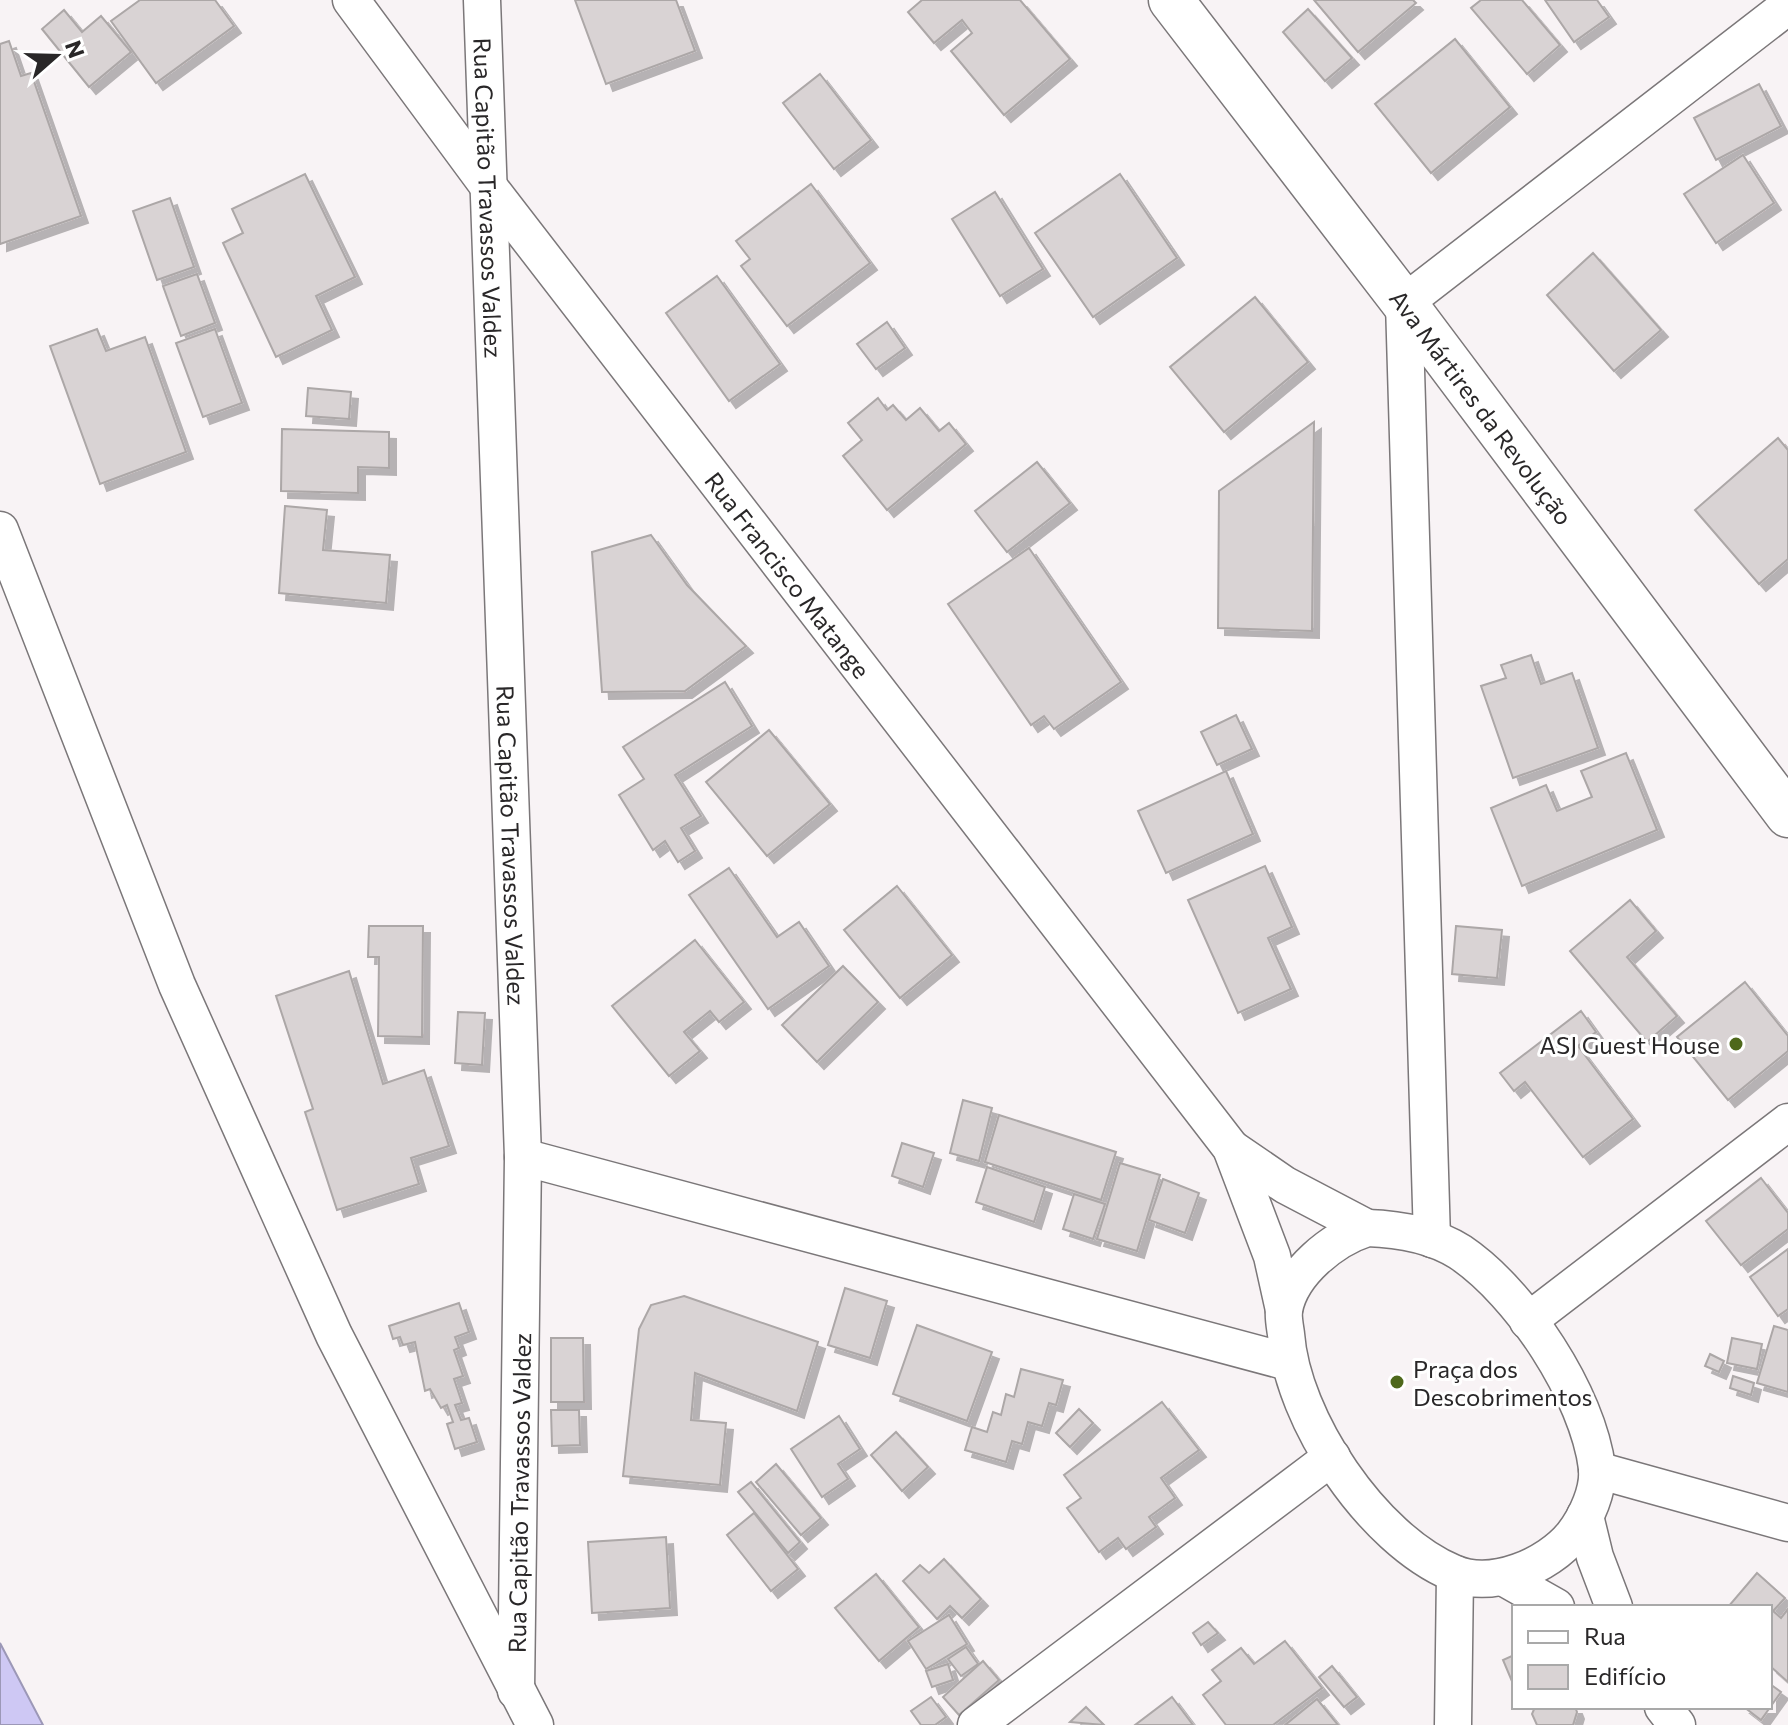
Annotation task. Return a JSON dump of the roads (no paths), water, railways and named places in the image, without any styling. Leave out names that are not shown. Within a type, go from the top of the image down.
[{"type":"street","name":"Rua Francisco Matange","points":[[351,0],[486,183],[1231,1148]]},
{"type":"street","name":"Rua Capitão Travassos Valdez","points":[[482,0],[486,183],[523,1157],[516,1691]]},
{"type":"street","name":"Ava Mártires da Revolução","points":[[1171,0],[1404,303],[1788,815]]},
{"type":"street","points":[[1432,1239],[1404,303],[1788,6]]},
{"type":"street","points":[[0,530],[177,985],[334,1335],[535,1725]]},
{"type":"street","points":[[1528,1321],[1788,1122]]},
{"type":"street","points":[[1231,1148],[1285,1185],[1367,1228]]},
{"type":"street","points":[[1231,1148],[1272,1256],[1284,1310],[1288,1362],[1305,1410],[1354,1492],[1383,1523],[1425,1557],[1455,1574],[1503,1577],[1552,1605]]},
{"type":"street","points":[[523,1157],[1288,1362]]},
{"type":"street","points":[[1284,1310],[1296,1283],[1316,1257],[1350,1233],[1367,1228],[1394,1229],[1432,1239],[1460,1253],[1506,1294],[1558,1366],[1586,1419],[1597,1470],[1585,1516],[1572,1536],[1553,1554],[1503,1577]]},
{"type":"street","points":[[976,1725],[1332,1457]]},
{"type":"street","points":[[1597,1470],[1788,1523]]},
{"type":"street","points":[[1585,1516],[1595,1557],[1613,1605]]},
{"type":"street","points":[[1453,1725],[1455,1574]]},
{"type":"street","points":[[1665,1709],[1677,1725]]},
{"type":"place","name":"ASJ Guest House","points":[[1736,1044]]},
{"type":"place","name":"Praça dos Descobrimentos","points":[[1397,1382]]}]
